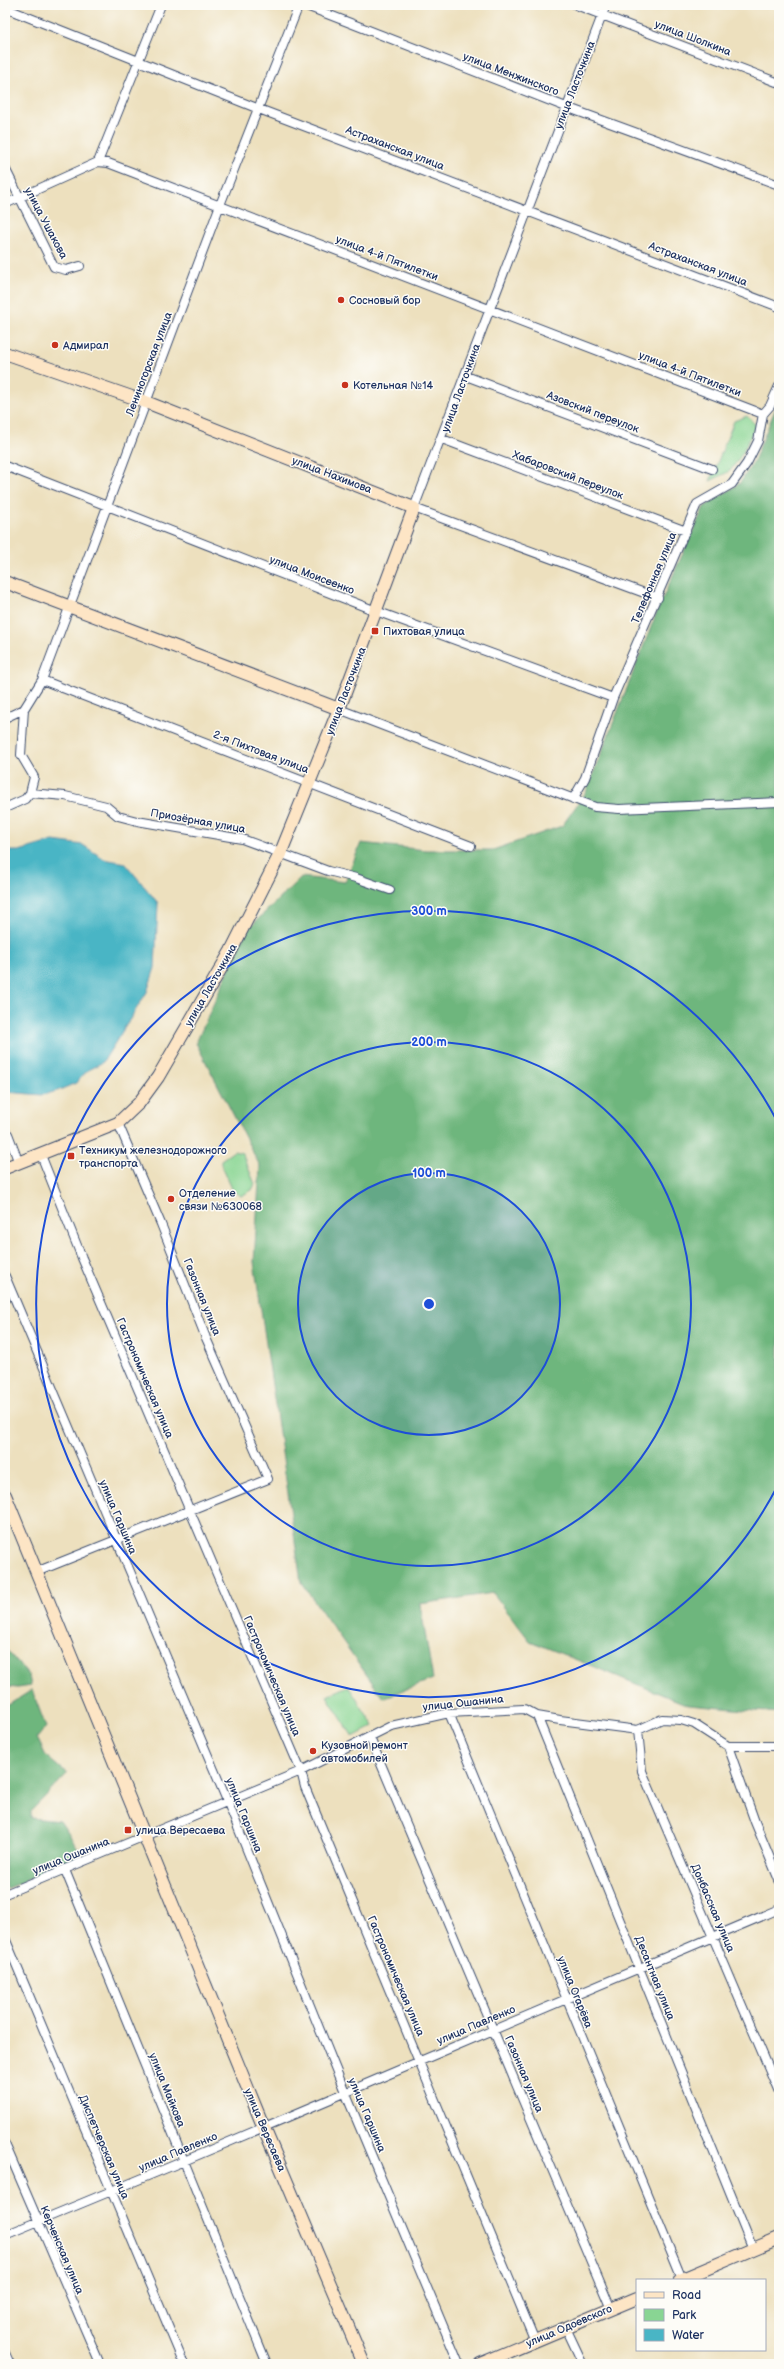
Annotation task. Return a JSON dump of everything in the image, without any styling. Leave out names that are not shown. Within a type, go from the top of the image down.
[{"type":"street","points":[[5,204],[98,162],[161,5]]},
{"type":"street","name":"Лениногорская улица","points":[[24,709],[42,680],[220,205],[299,5]]},
{"type":"street","name":"улица Менжинского","points":[[304,5],[566,107],[779,185]]},
{"type":"street","name":"улица Шолкина","points":[[576,5],[779,83]]},
{"type":"street","name":"улица Ласточкина","points":[[5,1168],[41,1155],[118,1123],[139,1103],[158,1077],[231,951],[281,852],[311,782],[606,5]]},
{"type":"street","name":"Астраханская улица","points":[[5,8],[140,59],[259,109],[529,210],[779,307]]},
{"type":"street","name":"улица 4-й Пятилетки","points":[[98,162],[108,163],[220,205],[763,414]]},
{"type":"street","name":"улица Ушакова","points":[[5,168],[54,267],[66,270],[80,266]]},
{"type":"street","name":"улица Нахимова","points":[[5,353],[146,402],[414,508],[658,598]]},
{"type":"street","name":"Азовский переулок","points":[[466,376],[712,469]]},
{"type":"street","name":"Телефонная улица","points":[[573,799],[585,778],[613,698],[658,598],[697,504],[732,484],[747,463],[758,441],[763,414],[770,406],[779,386]]},
{"type":"street","name":"Хабаровский переулок","points":[[442,439],[686,531]]},
{"type":"street","name":"улица Моисеенко","points":[[5,466],[106,507],[376,611],[613,698]]},
{"type":"street","points":[[5,582],[595,807],[619,809],[779,802]]},
{"type":"street","name":"2-я Пихтовая улица","points":[[42,680],[311,782],[471,846]]},
{"type":"street","points":[[5,718],[24,709]]},
{"type":"street","points":[[5,808],[25,799],[30,793],[34,777],[21,755],[24,709]]},
{"type":"street","name":"Приозёрная улица","points":[[30,793],[78,799],[106,806],[118,816],[137,821],[242,839],[281,852],[328,871],[356,878],[390,890]]},
{"type":"street","name":"Газонная улица","points":[[118,1123],[150,1196],[206,1338],[268,1479],[190,1512]]},
{"type":"street","points":[[8,1134],[19,1163]]},
{"type":"street","name":"Гастрономическая улица","points":[[41,1155],[82,1258],[301,1771],[305,1788],[420,2061],[535,2341]]},
{"type":"street","name":"улица Гаршина","points":[[5,1276],[228,1803],[345,2092],[459,2364]]},
{"type":"street","name":"улица Вересаева","points":[[5,1495],[144,1838],[364,2364]]},
{"type":"street","points":[[36,1572],[190,1512]]},
{"type":"street","name":"улица Ошанина","points":[[5,1894],[228,1803],[301,1771],[399,1723],[449,1713],[524,1709],[537,1716],[638,1730]]},
{"type":"street","name":"улица Огарёва","points":[[449,1713],[681,2279]]},
{"type":"street","name":"Десантная улица","points":[[537,1716],[753,2249]]},
{"type":"street","points":[[638,1730],[662,1719],[681,1720],[694,1724],[728,1746],[779,1746]]},
{"type":"street","name":"Донбасская улица","points":[[638,1730],[642,1771],[779,2092]]},
{"type":"street","name":"Газонная улица","points":[[370,1738],[611,2309]]},
{"type":"street","points":[[728,1746],[755,1822],[779,1880]]},
{"type":"street","name":"улица Майкова","points":[[65,1870],[267,2364]]},
{"type":"street","name":"улица Павленко","points":[[5,2235],[184,2162],[565,1998],[779,1908]]},
{"type":"street","name":"Диспетчерская улица","points":[[5,1938],[110,2192],[184,2364]]},
{"type":"street","name":"Керченская улица","points":[[5,2144],[100,2364]]},
{"type":"street","points":[[683,2279],[779,2238]]},
{"type":"street","name":"улица Одоевского","points":[[480,2364],[636,2298]]},
{"type":"street","points":[[566,2328],[583,2364]]},
{"type":"street","points":[[5,2352],[10,2364]]},
{"type":"green space","points":[[779,400],[779,1713],[688,1705],[530,1641],[493,1593],[420,1604],[433,1679],[383,1698],[301,1582],[254,1262],[260,1166],[196,1043],[246,931],[301,877],[345,882],[361,843],[426,850],[493,850],[562,826],[586,792],[660,604],[704,507],[740,483],[754,461]]},
{"type":"green space","points":[[747,416],[756,425],[742,454],[730,471],[710,481],[734,421]]},
{"type":"green space","points":[[234,1151],[242,1153],[255,1184],[252,1190],[241,1196],[233,1191],[221,1164],[221,1160]]},
{"type":"green space","points":[[5,1648],[29,1676],[31,1686],[18,1688],[5,1687]]},
{"type":"green space","points":[[348,1686],[374,1726],[353,1737],[327,1696]]},
{"type":"green space","points":[[32,1690],[46,1727],[37,1738],[46,1756],[67,1774],[31,1811],[31,1818],[60,1821],[84,1857],[8,1888],[5,1887],[5,1707]]},
{"type":"water","points":[[53,841],[83,845],[104,859],[125,863],[158,903],[155,968],[147,992],[103,1062],[88,1070],[76,1083],[57,1091],[43,1095],[5,1092],[5,851],[19,851]]},
{"type":"place","name":"Сосновый бор","points":[[341,300]]},
{"type":"place","name":"Адмирал","points":[[55,345]]},
{"type":"place","name":"Котельная №14","points":[[345,385]]},
{"type":"place","name":"Пихтовая улица","points":[[375,631]]},
{"type":"place","name":"Техникум железнодорожного транспорта","points":[[71,1156]]},
{"type":"place","name":"Отделение связи №630068","points":[[171,1199]]},
{"type":"place","name":"Кузовной ремонт автомобилей","points":[[313,1751]]},
{"type":"place","name":"улица Вересаева","points":[[128,1830]]}]
